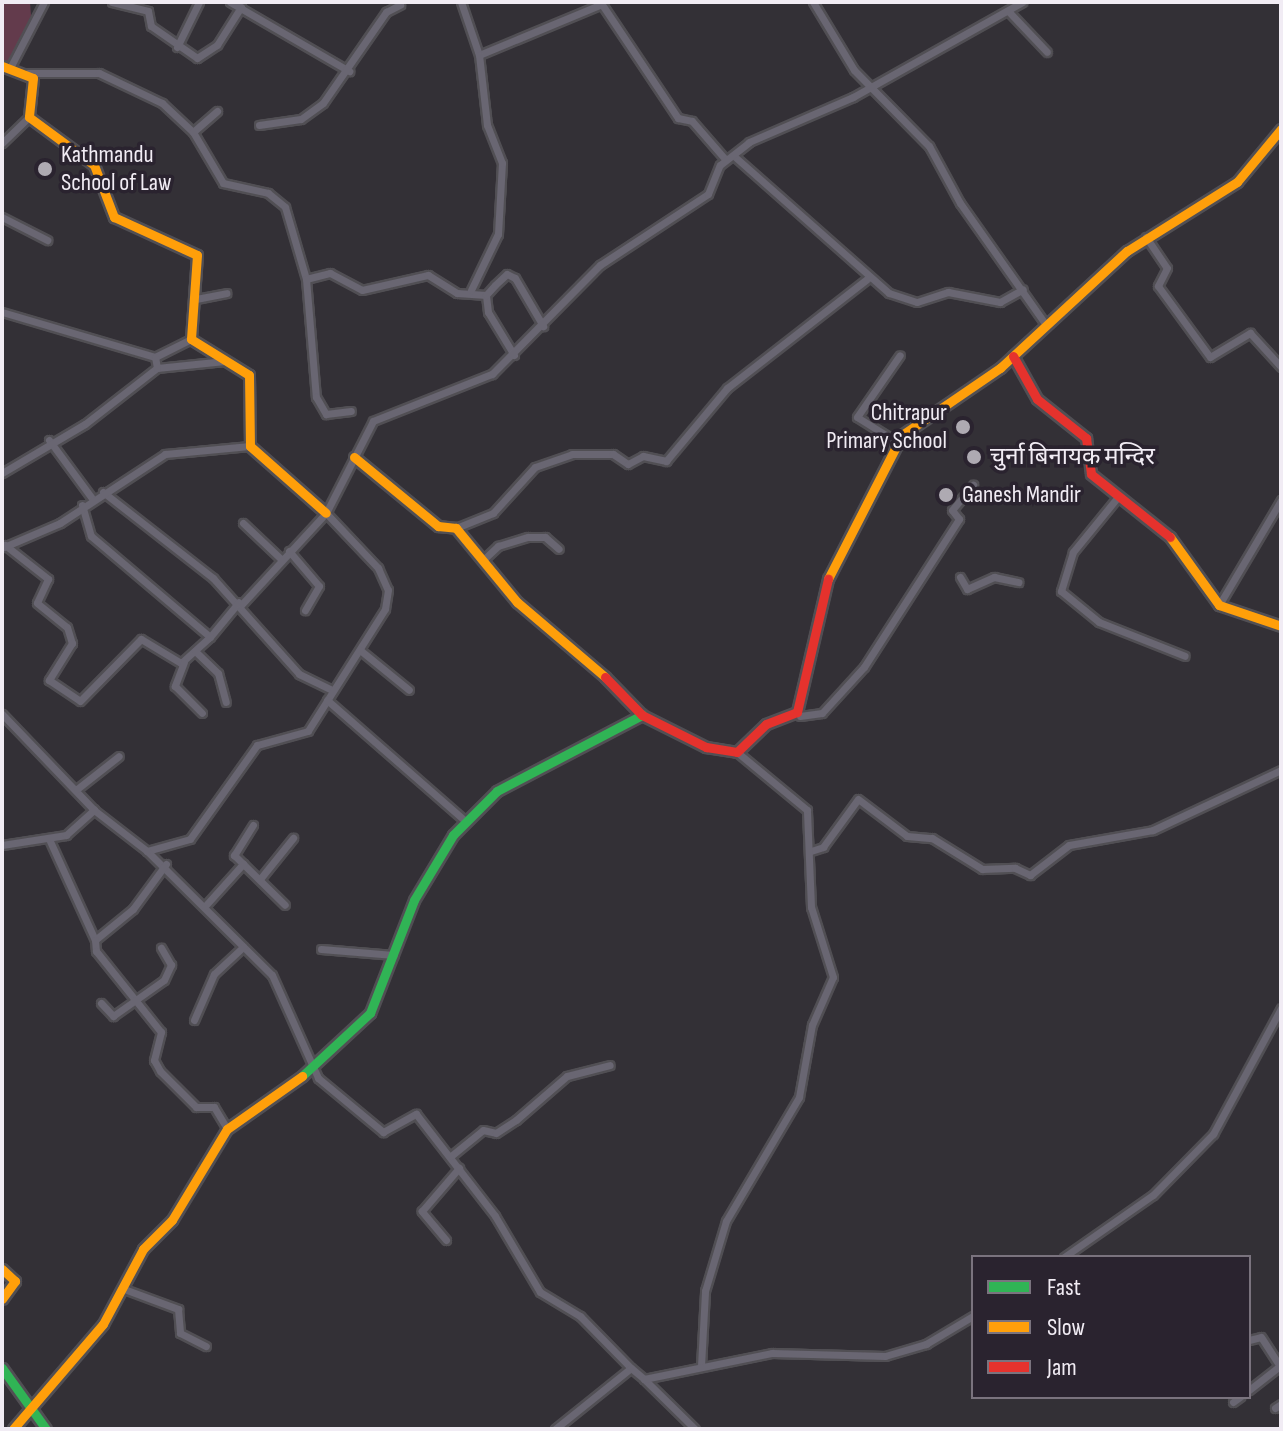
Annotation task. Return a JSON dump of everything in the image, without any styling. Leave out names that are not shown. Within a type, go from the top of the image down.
[{"type":"street","points":[[44,2],[6,66],[28,73],[72,69],[116,78],[162,103],[193,132],[223,183],[268,193],[285,207],[306,279],[318,405],[329,415],[351,411]]},
{"type":"street","points":[[112,2],[148,11]]},
{"type":"street","points":[[153,2],[148,11],[151,26],[177,47],[205,56],[241,7]]},
{"type":"street","points":[[177,47],[199,2]]},
{"type":"street","points":[[230,2],[349,71]]},
{"type":"street","points":[[461,2],[479,55],[487,125],[502,163],[498,234],[471,290]]},
{"type":"street","points":[[813,2],[840,51],[929,146],[960,203],[1046,325]]},
{"type":"street","points":[[202,713],[175,686],[184,662],[326,513],[364,432],[386,413],[477,384],[514,355],[600,265],[708,194],[730,158],[767,131],[872,85],[1009,12],[1022,2]]},
{"type":"street","points":[[479,55],[602,4],[678,118],[692,121],[867,279],[917,302],[948,292],[1000,302],[1023,289]]},
{"type":"street","points":[[259,125],[301,119],[349,71],[386,12],[400,5]]},
{"type":"street","points":[[1009,12],[1047,52]]},
{"type":"street","points":[[2,143],[29,117],[34,84],[28,73]]},
{"type":"street","points":[[193,132],[217,111]]},
{"type":"street","points":[[29,117],[94,165],[114,217],[144,225],[197,255],[191,339]]},
{"type":"street","points":[[737,752],[766,724],[797,712],[815,611],[843,539],[897,442],[1013,356],[1146,237],[1226,191],[1265,156],[1281,129]]},
{"type":"street","points":[[2,217],[47,240]]},
{"type":"street","points":[[1146,237],[1167,268],[1158,286],[1210,357],[1250,333],[1281,367]]},
{"type":"street","points":[[306,279],[330,273],[362,290],[428,275],[457,293],[471,290],[486,295]]},
{"type":"street","points":[[486,295],[507,274],[515,278],[543,326]]},
{"type":"street","points":[[354,457],[438,526],[456,528],[493,513],[535,467],[572,454],[613,454],[625,464],[643,456],[666,461],[727,388],[867,279]]},
{"type":"street","points":[[196,299],[226,293]]},
{"type":"street","points":[[486,295],[500,341],[514,355]]},
{"type":"street","points":[[2,312],[155,357],[191,339]]},
{"type":"street","points":[[191,339],[251,379],[250,446]]},
{"type":"street","points":[[897,442],[857,417],[900,355]]},
{"type":"street","points":[[1013,356],[1037,399],[1084,435],[1087,467],[1117,498],[1180,545],[1219,605],[1281,626]]},
{"type":"street","points":[[155,357],[157,368]]},
{"type":"street","points":[[2,473],[49,440],[85,424],[157,368],[225,361]]},
{"type":"street","points":[[49,440],[91,497]]},
{"type":"street","points":[[4,547],[60,523],[91,497],[172,452],[250,446],[326,513],[378,568],[388,590],[360,650],[308,731],[257,745],[190,839],[147,851]]},
{"type":"street","points":[[800,716],[822,713],[864,667],[959,519],[952,510],[973,485]]},
{"type":"street","points":[[103,492],[240,603],[299,674],[332,690]]},
{"type":"street","points":[[1117,498],[1073,552],[1061,591],[1099,622],[1185,656]]},
{"type":"street","points":[[1219,605],[1281,500]]},
{"type":"street","points":[[82,505],[91,536],[210,637]]},
{"type":"street","points":[[243,523],[281,559]]},
{"type":"street","points":[[456,528],[517,602],[574,644],[642,715],[706,747],[737,752],[807,810],[811,907],[833,977],[812,1025],[799,1097],[726,1221],[705,1291],[701,1366]]},
{"type":"street","points":[[483,560],[498,546],[528,537],[545,537],[559,549]]},
{"type":"street","points":[[4,547],[45,575],[37,603],[71,632],[72,643],[49,680],[65,692],[85,700],[146,638],[184,662]]},
{"type":"street","points":[[289,551],[319,586],[305,610]]},
{"type":"street","points":[[960,577],[967,589],[994,577],[1018,582]]},
{"type":"street","points":[[360,650],[409,690]]},
{"type":"street","points":[[195,651],[218,673],[226,702]]},
{"type":"street","points":[[327,700],[465,821]]},
{"type":"street","points":[[2,714],[94,810],[166,864],[281,988],[311,1070],[383,1132],[416,1114],[451,1156],[540,1292],[580,1316],[695,1429]]},
{"type":"street","points":[[13,1429],[124,1289],[227,1129],[311,1070],[377,1003],[419,890],[465,821],[506,785],[642,715]]},
{"type":"street","points":[[77,789],[119,756]]},
{"type":"street","points":[[811,851],[823,847],[858,799],[907,836],[932,838],[982,869],[1015,868],[1030,875],[1069,845],[1153,830],[1281,770]]},
{"type":"street","points":[[2,845],[66,835],[94,810]]},
{"type":"street","points":[[253,825],[235,849],[243,864],[285,905]]},
{"type":"street","points":[[260,879],[293,838]]},
{"type":"street","points":[[49,839],[95,940],[101,964],[163,1037],[154,1060],[160,1071],[196,1107],[214,1107],[227,1129]]},
{"type":"street","points":[[95,940],[133,909],[166,864]]},
{"type":"street","points":[[205,906],[243,864]]},
{"type":"street","points":[[194,1020],[214,974],[243,947]]},
{"type":"street","points":[[101,1003],[113,1016],[170,972],[161,948]]},
{"type":"street","points":[[321,949],[394,955]]},
{"type":"street","points":[[1067,1255],[1153,1195],[1213,1134],[1281,1008]]},
{"type":"street","points":[[451,1156],[483,1130],[496,1133],[516,1120],[567,1076],[610,1065]]},
{"type":"street","points":[[446,1240],[422,1211],[459,1168]]},
{"type":"street","points":[[2,1269],[15,1281],[2,1299]]},
{"type":"street","points":[[124,1289],[178,1309],[180,1333],[206,1346]]},
{"type":"street","points":[[644,1379],[701,1366],[815,1350],[893,1355],[971,1317]]},
{"type":"street","points":[[1251,1340],[1261,1337],[1281,1366],[1251,1388]]},
{"type":"street","points":[[2,1368],[28,1410],[46,1429]]},
{"type":"street","points":[[555,1429],[631,1368]]},
{"type":"shaded area","points":[[2,2],[30,2],[31,16],[8,64],[2,63]]},
{"type":"traffic: fast","points":[[302,1076],[370,1013],[414,900],[453,835],[497,791],[642,715]]},
{"type":"traffic: fast","points":[[2,1368],[46,1429]]},
{"type":"traffic: slow","points":[[2,66],[33,78],[29,117],[94,165],[114,217],[197,255],[191,339],[249,375],[250,446],[326,513]]},
{"type":"traffic: slow","points":[[828,579],[902,435],[1000,368],[1127,251],[1237,182],[1281,129]]},
{"type":"traffic: slow","points":[[354,457],[438,526],[456,528],[517,602],[605,677]]},
{"type":"traffic: slow","points":[[1170,537],[1219,605],[1281,626]]},
{"type":"traffic: slow","points":[[13,1429],[103,1324],[143,1249],[172,1220],[227,1129],[302,1076]]},
{"type":"traffic: slow","points":[[2,1269],[15,1281],[2,1299]]},
{"type":"traffic: jam","points":[[1013,356],[1037,399],[1086,438],[1091,474],[1170,537]]},
{"type":"traffic: jam","points":[[605,677],[642,715],[706,747],[737,752],[766,724],[797,712],[828,579]]},
{"type":"place","name":"Kathmandu School of Law","points":[[45,169]]},
{"type":"place","name":"Chitrapur Primary School","points":[[963,427]]},
{"type":"place","name":"चुर्ना बिनायक मन्दिर","points":[[974,457]]},
{"type":"place","name":"Ganesh Mandir","points":[[946,495]]}]
